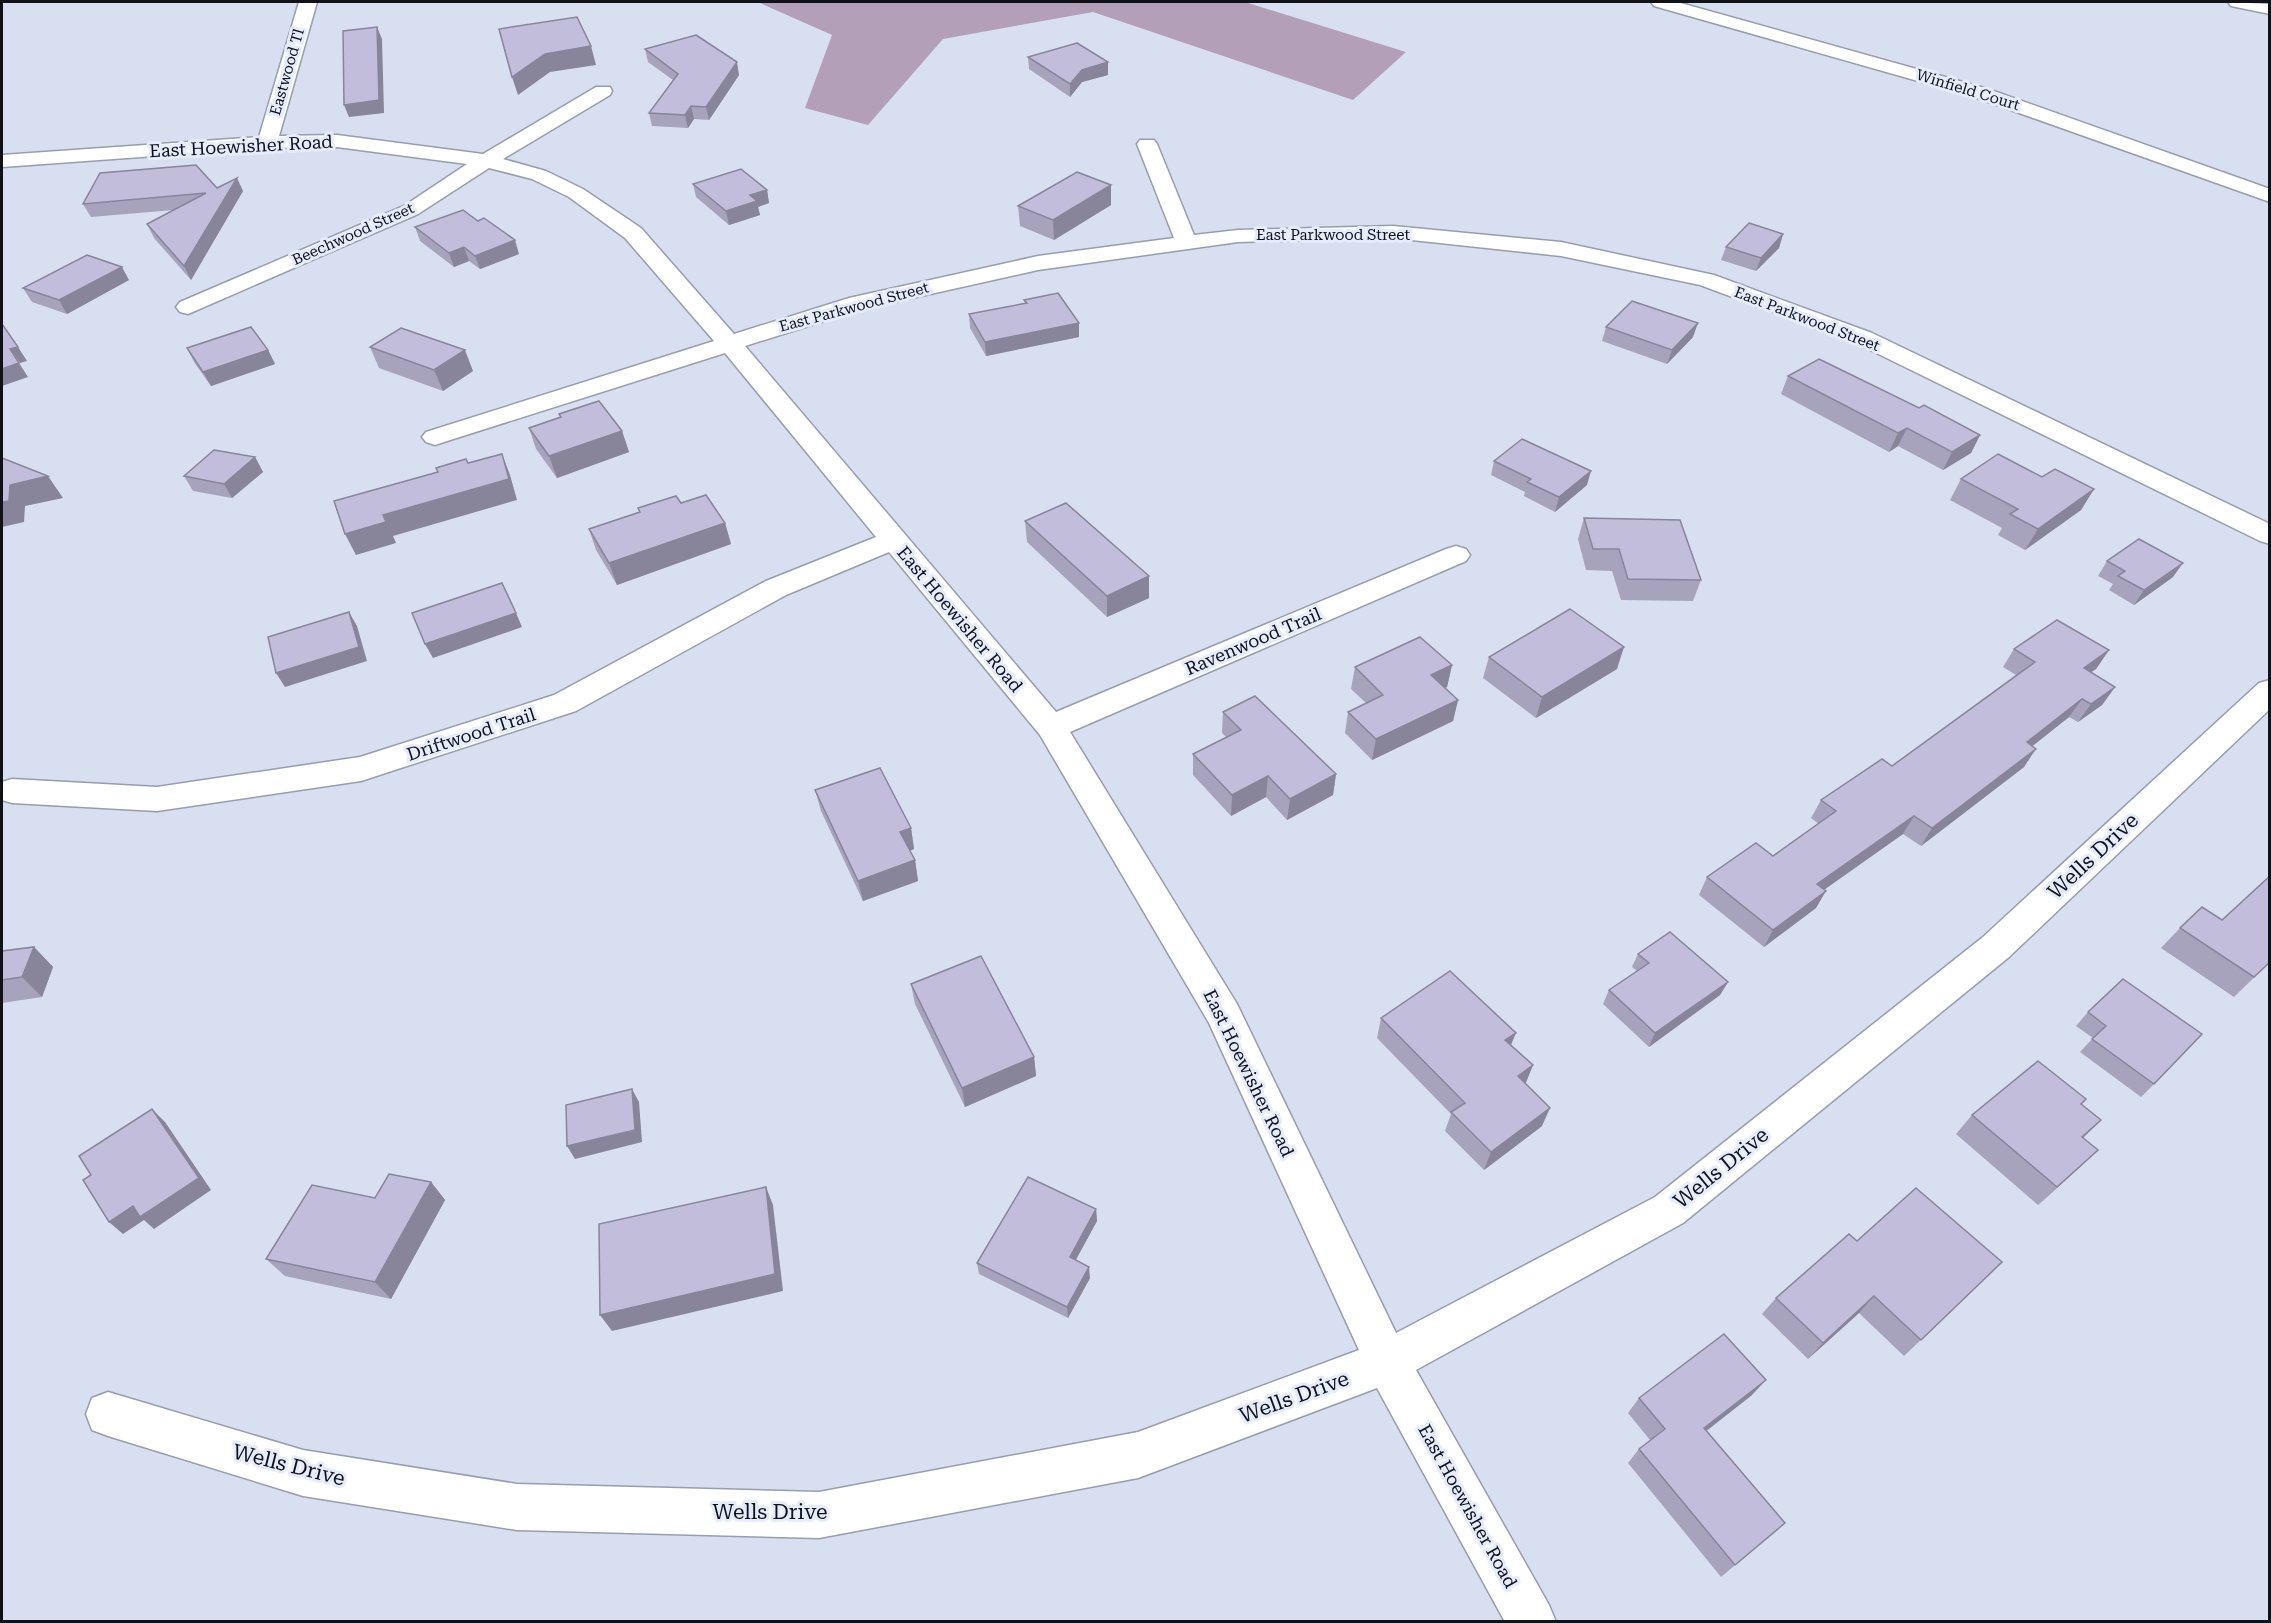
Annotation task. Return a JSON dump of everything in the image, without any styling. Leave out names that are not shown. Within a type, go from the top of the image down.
[{"type":"street","name":"Eastwood Tl","points":[[267,142],[308,2]]},
{"type":"street","name":"Winfield Court","points":[[1660,2],[1981,93],[2270,196]]},
{"type":"street","points":[[2237,2],[2270,9]]},
{"type":"street","name":"Beechwood Street","points":[[188,307],[411,210],[486,160],[603,91]]},
{"type":"street","name":"East Hoewisher Road","points":[[2,161],[267,142],[337,141],[486,160],[539,175],[576,194],[633,232],[729,342],[1051,727],[1224,1015],[1387,1362],[1533,1622]]},
{"type":"street","points":[[1147,144],[1186,242]]},
{"type":"street","name":"East Parkwood Street","points":[[435,437],[857,303],[1038,263],[1238,236],[1393,232],[1561,249],[1706,280],[1864,338],[2270,535]]},
{"type":"street","name":"Driftwood Trail","points":[[12,790],[157,799],[361,769],[565,703],[776,588],[894,540]]},
{"type":"street","name":"Ravenwood Trail","points":[[1051,727],[1456,555]]},
{"type":"street","name":"Wells Drive","points":[[108,1414],[303,1473],[517,1507],[819,1515],[1138,1455],[1387,1362],[1669,1210],[1996,946],[2270,692]]},
{"type":"shaded area","points":[[705,2],[1245,2],[1406,52],[1353,100],[1093,12],[943,39],[868,125],[805,108],[832,35],[760,3]]},
{"type":"building","points":[[577,17],[591,46],[545,54],[512,77],[499,29]]},
{"type":"building","points":[[377,27],[379,100],[344,105],[343,31]]},
{"type":"building","points":[[696,35],[737,62],[706,107],[691,106],[685,115],[649,113],[678,74],[645,49]]},
{"type":"building","points":[[1077,43],[1108,62],[1082,70],[1070,84],[1028,57]]},
{"type":"building","points":[[196,165],[217,188],[237,178],[184,266],[147,224],[206,193],[83,204],[100,173]]},
{"type":"building","points":[[741,169],[767,190],[750,195],[757,201],[726,211],[693,184]]},
{"type":"building","points":[[1077,172],[1111,185],[1053,220],[1018,206]]},
{"type":"building","points":[[463,210],[478,221],[484,218],[515,240],[475,256],[464,247],[449,253],[415,227]]},
{"type":"building","points":[[1749,223],[1783,234],[1761,258],[1726,247]]},
{"type":"building","points":[[87,255],[122,267],[59,300],[23,288]]},
{"type":"building","points":[[1058,293],[1079,323],[985,342],[969,314],[1027,303],[1024,300]]},
{"type":"building","points":[[1632,301],[1698,323],[1672,350],[1606,327]]},
{"type":"building","points":[[2,324],[18,347],[10,349],[19,363],[2,369]]},
{"type":"building","points":[[251,327],[268,350],[203,372],[187,348]]},
{"type":"building","points":[[401,328],[465,350],[434,370],[370,347]]},
{"type":"building","points":[[1819,359],[1919,408],[1924,405],[1980,435],[1952,452],[1907,428],[1898,433],[1788,376]]},
{"type":"building","points":[[599,401],[622,431],[549,456],[529,428],[561,417],[559,414]]},
{"type":"building","points":[[1522,439],[1591,471],[1559,497],[1527,482],[1531,479],[1494,461]]},
{"type":"building","points":[[214,450],[255,457],[224,484],[184,476]]},
{"type":"building","points":[[502,454],[509,479],[383,515],[386,522],[345,534],[334,501],[438,472],[436,468],[466,459],[468,463]]},
{"type":"building","points":[[1998,454],[2042,477],[2055,469],[2094,489],[2038,529],[2010,514],[2018,509],[1961,479]]},
{"type":"building","points":[[2,458],[48,476],[10,485],[9,501],[2,502]]},
{"type":"building","points":[[706,495],[725,523],[609,563],[589,529],[640,512],[638,508],[676,496],[681,503]]},
{"type":"building","points":[[1066,503],[1149,576],[1107,596],[1025,521]]},
{"type":"building","points":[[1584,518],[1680,520],[1701,580],[1628,579],[1619,549],[1593,549]]},
{"type":"building","points":[[2139,539],[2183,563],[2144,590],[2118,576],[2125,571],[2107,561]]},
{"type":"building","points":[[502,583],[516,613],[425,644],[412,613]]},
{"type":"building","points":[[1570,609],[1624,647],[1542,697],[1489,657]]},
{"type":"building","points":[[349,612],[359,647],[276,673],[268,637]]},
{"type":"building","points":[[2057,620],[2109,650],[2084,668],[2115,687],[2091,704],[2082,699],[2027,742],[2036,749],[1932,828],[1914,816],[1817,884],[1826,891],[1773,930],[1707,877],[1756,843],[1773,856],[1836,811],[1821,800],[1882,759],[1892,766],[2035,662],[2014,649]]},
{"type":"building","points":[[1420,637],[1452,665],[1431,675],[1458,700],[1376,739],[1348,712],[1383,695],[1355,667]]},
{"type":"building","points":[[1255,696],[1336,774],[1290,799],[1268,776],[1232,795],[1193,754],[1241,730],[1223,712]]},
{"type":"building","points":[[880,768],[911,828],[900,832],[915,860],[858,881],[815,790]]},
{"type":"building","points":[[2270,876],[2270,962],[2254,977],[2180,928],[2202,907],[2222,920]]},
{"type":"building","points":[[1670,932],[1728,982],[1655,1033],[1609,990],[1649,963],[1638,954]]},
{"type":"building","points":[[34,947],[22,977],[2,980],[2,951]]},
{"type":"building","points":[[981,956],[1034,1057],[962,1088],[911,984]]},
{"type":"building","points":[[1450,971],[1516,1033],[1505,1040],[1533,1065],[1518,1076],[1550,1108],[1491,1152],[1451,1112],[1465,1103],[1381,1018]]},
{"type":"building","points":[[2123,979],[2202,1034],[2154,1084],[2092,1039],[2106,1026],[2088,1012]]},
{"type":"building","points":[[2038,1061],[2086,1099],[2081,1104],[2101,1120],[2082,1137],[2098,1150],[2057,1187],[1972,1115]]},
{"type":"building","points":[[632,1089],[635,1130],[567,1146],[566,1105]]},
{"type":"building","points":[[152,1109],[199,1178],[140,1217],[133,1206],[109,1222],[83,1180],[91,1175],[79,1156]]},
{"type":"building","points":[[389,1174],[431,1182],[375,1282],[266,1259],[312,1185],[375,1198]]},
{"type":"building","points":[[1028,1177],[1096,1209],[1070,1257],[1089,1267],[1067,1307],[977,1263]]},
{"type":"building","points":[[766,1187],[775,1274],[600,1315],[599,1224]]},
{"type":"building","points":[[1916,1188],[2002,1262],[1921,1340],[1874,1296],[1823,1343],[1776,1298],[1849,1234],[1857,1241]]},
{"type":"building","points":[[1724,1334],[1766,1380],[1704,1428],[1785,1523],[1735,1565],[1639,1449],[1665,1429],[1639,1398]]}]
